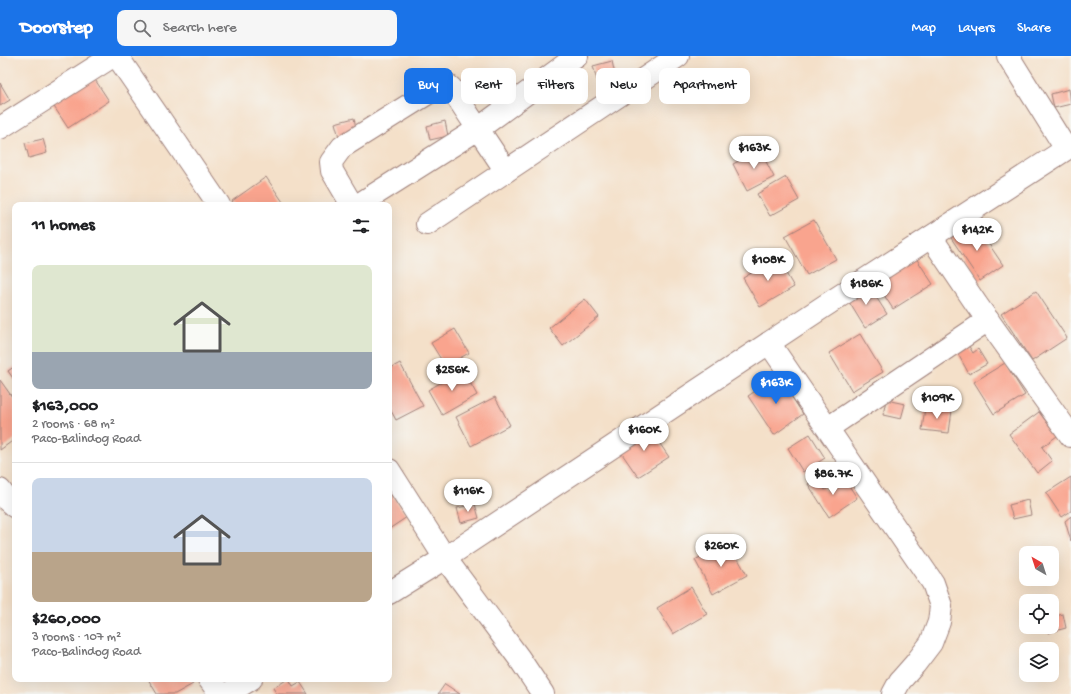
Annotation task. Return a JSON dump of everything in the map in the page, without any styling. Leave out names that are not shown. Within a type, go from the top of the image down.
[{"type":"street","points":[[0,128],[113,56]]},
{"type":"street","points":[[116,56],[217,202]]},
{"type":"street","points":[[363,202],[478,129],[577,56]]},
{"type":"street","points":[[427,224],[678,56]]},
{"type":"street","points":[[392,591],[1069,148],[1008,56]]},
{"type":"street","points":[[350,202],[332,170],[331,162],[335,155],[342,147],[445,83],[451,88],[506,171]]},
{"type":"street","points":[[931,237],[1071,436]]},
{"type":"street","points":[[828,428],[988,320]]},
{"type":"street","points":[[769,343],[933,583],[941,606],[939,622],[931,643],[900,681],[893,694]]},
{"type":"street","points":[[392,475],[444,558],[519,658],[543,694]]},
{"type":"street","points":[[0,490],[12,504]]},
{"type":"street","points":[[211,682],[220,694]]},
{"type":"street","points":[[227,694],[246,682]]},
{"type":"building","points":[[612,61],[614,68],[596,68],[596,76],[593,66]]},
{"type":"building","points":[[90,72],[109,101],[68,128],[49,99]]},
{"type":"building","points":[[0,83],[10,100],[0,106]]},
{"type":"building","points":[[1069,89],[1071,104],[1054,108],[1051,94]]},
{"type":"building","points":[[354,118],[357,133],[339,137],[335,123]]},
{"type":"building","points":[[445,121],[448,136],[430,140],[427,126]]},
{"type":"building","points":[[43,139],[47,153],[29,158],[25,143]]},
{"type":"building","points":[[760,150],[774,177],[747,191],[733,164]]},
{"type":"building","points":[[266,177],[283,202],[233,202],[232,201]]},
{"type":"building","points":[[786,177],[799,200],[770,216],[757,194]]},
{"type":"building","points":[[814,220],[836,259],[807,275],[785,236]]},
{"type":"building","points":[[974,222],[1003,265],[980,281],[951,238]]},
{"type":"building","points":[[914,255],[933,284],[893,309],[875,281]]},
{"type":"building","points":[[777,258],[794,287],[760,307],[743,278]]},
{"type":"building","points":[[867,283],[887,314],[865,328],[846,297]]},
{"type":"building","points":[[1036,291],[1067,338],[1032,361],[1001,314]]},
{"type":"building","points":[[585,299],[599,317],[563,346],[549,328]]},
{"type":"building","points":[[455,329],[469,353],[445,366],[431,343]]},
{"type":"building","points":[[860,334],[883,372],[852,391],[829,353]]},
{"type":"building","points":[[964,338],[973,353],[978,349],[987,364],[969,374],[953,345]]},
{"type":"building","points":[[400,363],[423,406],[396,420],[392,413],[392,367]]},
{"type":"building","points":[[1005,363],[1025,395],[994,414],[974,382]]},
{"type":"building","points":[[12,368],[12,377],[8,371]]},
{"type":"building","points":[[463,370],[477,395],[442,415],[428,390]]},
{"type":"building","points":[[778,376],[803,414],[774,435],[748,396]]},
{"type":"building","points":[[0,380],[12,397],[12,441],[0,450]]},
{"type":"building","points":[[495,397],[510,425],[471,446],[456,417]]},
{"type":"building","points":[[886,400],[905,404],[901,419],[883,415]]},
{"type":"building","points":[[925,407],[952,410],[949,433],[922,430]]},
{"type":"building","points":[[1039,412],[1057,436],[1042,447],[1052,461],[1037,473],[1009,434]]},
{"type":"building","points":[[649,428],[669,457],[638,477],[618,448]]},
{"type":"building","points":[[810,434],[825,458],[803,472],[788,448]]},
{"type":"building","points":[[1071,477],[1071,511],[1062,517],[1046,493]]},
{"type":"building","points":[[818,478],[825,490],[844,478],[857,498],[829,517],[808,484]]},
{"type":"building","points":[[392,494],[407,517],[392,527]]},
{"type":"building","points":[[1028,500],[1031,515],[1013,519],[1009,505]]},
{"type":"building","points":[[475,504],[479,518],[461,523],[457,508]]},
{"type":"building","points":[[1071,516],[1071,541],[1065,521]]},
{"type":"building","points":[[728,541],[747,575],[713,594],[695,560]]},
{"type":"building","points":[[691,587],[707,614],[673,634],[657,608]]},
{"type":"building","points":[[1063,614],[1066,628],[1059,630],[1059,615]]},
{"type":"building","points":[[150,682],[192,682],[193,684],[175,694],[157,694]]},
{"type":"building","points":[[283,682],[291,682],[293,686],[300,682],[308,694],[277,694],[273,688]]},
{"type":"building","points":[[445,684],[460,694],[438,694]]}]
